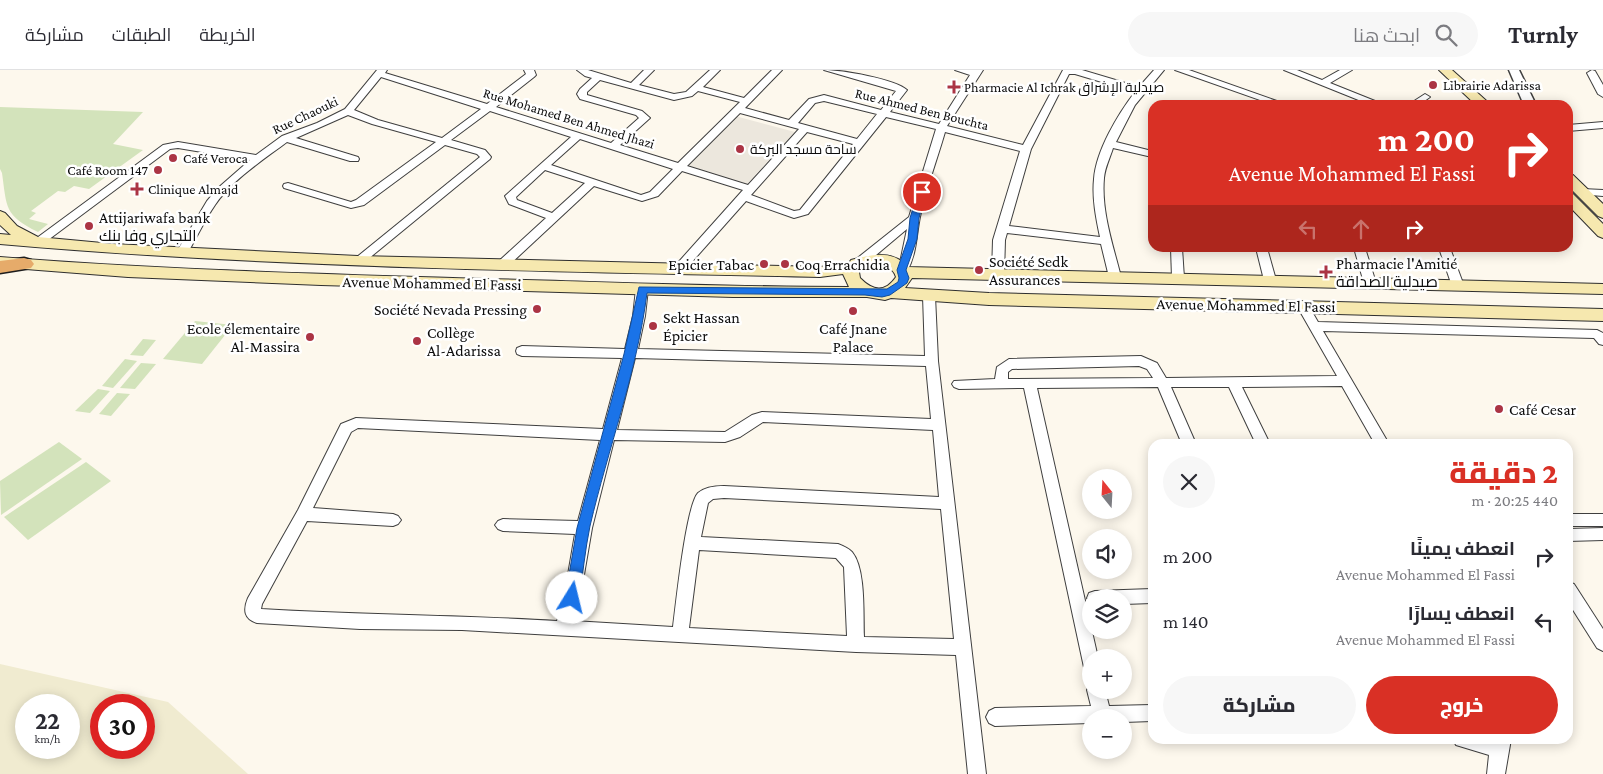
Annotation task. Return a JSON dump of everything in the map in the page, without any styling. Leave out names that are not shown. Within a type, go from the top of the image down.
[{"type":"highway","points":[[0,267],[24,264]]},
{"type":"main road","points":[[1434,70],[1467,100]]},
{"type":"main road","points":[[1445,70],[1478,100]]},
{"type":"main road","points":[[1573,183],[1603,213]]},
{"type":"main road","points":[[1573,202],[1603,233]]},
{"type":"main road","points":[[0,216],[12,229],[36,243]]},
{"type":"main road","name":"Avenue Mohammed El Fassi","points":[[0,239],[182,253],[358,261],[820,272],[856,265],[866,260],[882,259],[897,265],[902,270],[1115,278],[1270,280],[1603,290]]},
{"type":"main road","name":"Avenue Mohammed El Fassi","points":[[0,262],[126,272],[260,278],[642,289],[865,292],[874,294],[890,292],[989,299],[1303,306],[1603,316]]},
{"type":"main road","points":[[856,265],[850,274],[852,281],[865,292]]},
{"type":"main road","points":[[890,292],[902,283],[904,278],[902,270]]},
{"type":"street","points":[[288,186],[355,205],[364,201],[529,77],[532,73],[529,70]]},
{"type":"street","points":[[582,70],[588,74],[633,86],[668,95],[681,96],[690,94],[715,70]]},
{"type":"street","points":[[633,86],[649,70]]},
{"type":"street","points":[[543,166],[637,197],[642,198],[654,194],[778,70]]},
{"type":"street","points":[[738,109],[859,142],[902,90],[895,86],[841,71],[828,70]]},
{"type":"street","points":[[902,270],[912,239],[914,218],[941,128],[976,72],[960,70]]},
{"type":"street","points":[[1115,278],[1107,241],[1099,178],[1118,125],[1140,90],[1159,70]]},
{"type":"street","points":[[1180,70],[1268,100]]},
{"type":"street","points":[[1289,70],[1367,100]]},
{"type":"street","points":[[1322,83],[1347,70]]},
{"type":"street","points":[[1514,70],[1528,100]]},
{"type":"street","name":"Rue Mohamed Ben Ahmed Jhazi","points":[[382,71],[489,108],[680,166],[794,214],[807,210],[859,142]]},
{"type":"street","name":"Rue Chaouki","points":[[182,253],[218,195],[258,158],[286,138],[320,125],[348,111],[382,71]]},
{"type":"street","points":[[998,274],[998,240],[1026,149],[1068,71],[1075,71],[1140,90]]},
{"type":"street","points":[[1589,71],[1603,77]]},
{"type":"street","points":[[1589,71],[1603,94]]},
{"type":"street","points":[[599,76],[583,91],[583,97],[639,113],[644,118],[613,146]]},
{"type":"street","points":[[697,88],[746,101]]},
{"type":"street","points":[[1420,100],[1425,97]]},
{"type":"street","name":"Rue Ahmed Ben Bouchta","points":[[791,124],[812,101],[824,98],[1026,149]]},
{"type":"street","points":[[348,111],[375,122],[485,155],[484,159],[358,261]]},
{"type":"street","points":[[1573,128],[1603,125]]},
{"type":"street","points":[[679,269],[805,128]]},
{"type":"street","points":[[554,217],[513,202],[510,196],[512,192],[579,135]]},
{"type":"street","points":[[286,138],[354,158]]},
{"type":"street","points":[[1110,144],[1148,153]]},
{"type":"street","points":[[36,243],[167,147],[178,145],[258,158]]},
{"type":"street","points":[[503,264],[591,183]]},
{"type":"street","points":[[1582,192],[1603,193]]},
{"type":"street","points":[[856,265],[914,218]]},
{"type":"street","points":[[1002,229],[1107,241]]},
{"type":"street","points":[[1176,252],[1178,278]]},
{"type":"street","points":[[1263,252],[1270,280]]},
{"type":"street","points":[[1360,252],[1370,283]]},
{"type":"street","points":[[1445,252],[1458,286]]},
{"type":"street","points":[[563,629],[572,598],[584,528],[639,316],[642,289]]},
{"type":"street","points":[[929,296],[932,360],[978,774]]},
{"type":"street","points":[[1303,306],[1379,439]]},
{"type":"street","points":[[1582,315],[1600,338]]},
{"type":"street","points":[[1315,326],[1600,338]]},
{"type":"street","points":[[522,351],[932,360]]},
{"type":"street","points":[[1001,385],[1002,370],[1009,364],[1141,361],[1152,366],[1163,383],[1187,439]]},
{"type":"street","points":[[959,384],[1234,383],[1346,380]]},
{"type":"street","points":[[1234,383],[1261,439]]},
{"type":"street","points":[[1030,385],[1082,590]]},
{"type":"street","points":[[940,425],[762,417],[750,422],[733,436],[725,437],[609,435],[356,423],[346,428],[303,514],[254,603],[253,613],[257,616],[360,622],[462,623],[856,644],[963,647]]},
{"type":"street","points":[[680,635],[692,543],[701,501],[704,496],[713,492],[947,503]]},
{"type":"street","points":[[303,514],[393,520]]},
{"type":"street","points":[[1573,520],[1603,520]]},
{"type":"street","points":[[502,525],[584,528]]},
{"type":"street","points":[[1573,535],[1603,534]]},
{"type":"street","points":[[692,543],[838,551],[843,553],[847,556],[852,567],[856,644]]},
{"type":"street","points":[[1132,597],[1148,596]]},
{"type":"street","points":[[1573,597],[1603,643]]},
{"type":"street","points":[[1132,713],[1148,713]]},
{"type":"street","points":[[995,717],[1082,715]]},
{"type":"street","points":[[1496,774],[1500,744]]},
{"type":"shaded area","name":"ساحة مسجد البركة","points":[[735,116],[795,132],[745,186],[683,166]]},
{"type":"shaded area","points":[[0,664],[133,694],[90,694],[90,759],[155,759],[155,699],[168,702],[248,774],[0,774]]},
{"type":"green space","points":[[0,107],[143,112],[113,144],[143,150],[89,189],[74,186],[65,192],[58,191],[31,211],[36,213],[29,219],[48,224],[38,232],[19,221],[9,209],[7,203],[0,169]]},
{"type":"green space","points":[[195,321],[233,325],[202,364],[163,359]]},
{"type":"green space","points":[[143,339],[156,340],[143,356],[130,355]]},
{"type":"green space","points":[[125,359],[137,361],[113,388],[102,386]]},
{"type":"green space","points":[[141,363],[156,364],[135,389],[120,388]]},
{"type":"green space","points":[[98,389],[110,391],[90,413],[75,411]]},
{"type":"green space","points":[[117,393],[130,394],[111,416],[99,414]]},
{"type":"green space","points":[[59,442],[82,459],[1,515],[0,481]]},
{"type":"green space","points":[[86,462],[111,481],[28,540],[4,517]]},
{"type":"place","name":"Librairie Adarissa","points":[[1433,85]]},
{"type":"place","name":"Pharmacie Al Ichrak صيدلية الإشراق","points":[[954,87]]},
{"type":"place","name":"ساحة مسجد البركة","points":[[740,149]]},
{"type":"place","name":"Café Veroca","points":[[173,158]]},
{"type":"place","name":"Café Room 147","points":[[158,170]]},
{"type":"place","name":"Clinique Almajd","points":[[137,189]]},
{"type":"place","name":"Attijariwafa bank التجاري وفا بنك","points":[[89,226]]},
{"type":"place","name":"Epicier Tabac","points":[[764,264]]},
{"type":"place","name":"Coq Errachidia","points":[[785,264]]},
{"type":"place","name":"Société Sedk Assurances","points":[[979,270]]},
{"type":"place","name":"Pharmacie l'Amitié صيدلية الصداقة","points":[[1326,272]]},
{"type":"place","name":"Société Nevada Pressing","points":[[537,309]]},
{"type":"place","name":"Café Jnane Palace","points":[[853,311]]},
{"type":"place","name":"Sekt Hassan Épicier","points":[[653,326]]},
{"type":"place","name":"Ecole élementaire Al-Massira","points":[[310,337]]},
{"type":"place","name":"Collège Al-Adarissa","points":[[417,341]]},
{"type":"place","name":"Café Cesar","points":[[1499,409]]},
{"type":"route","points":[[572,598],[584,528],[630,354],[639,316],[642,289],[865,292],[874,294],[890,292],[897,288],[904,278],[902,270],[912,239],[914,218],[922,192]]}]
